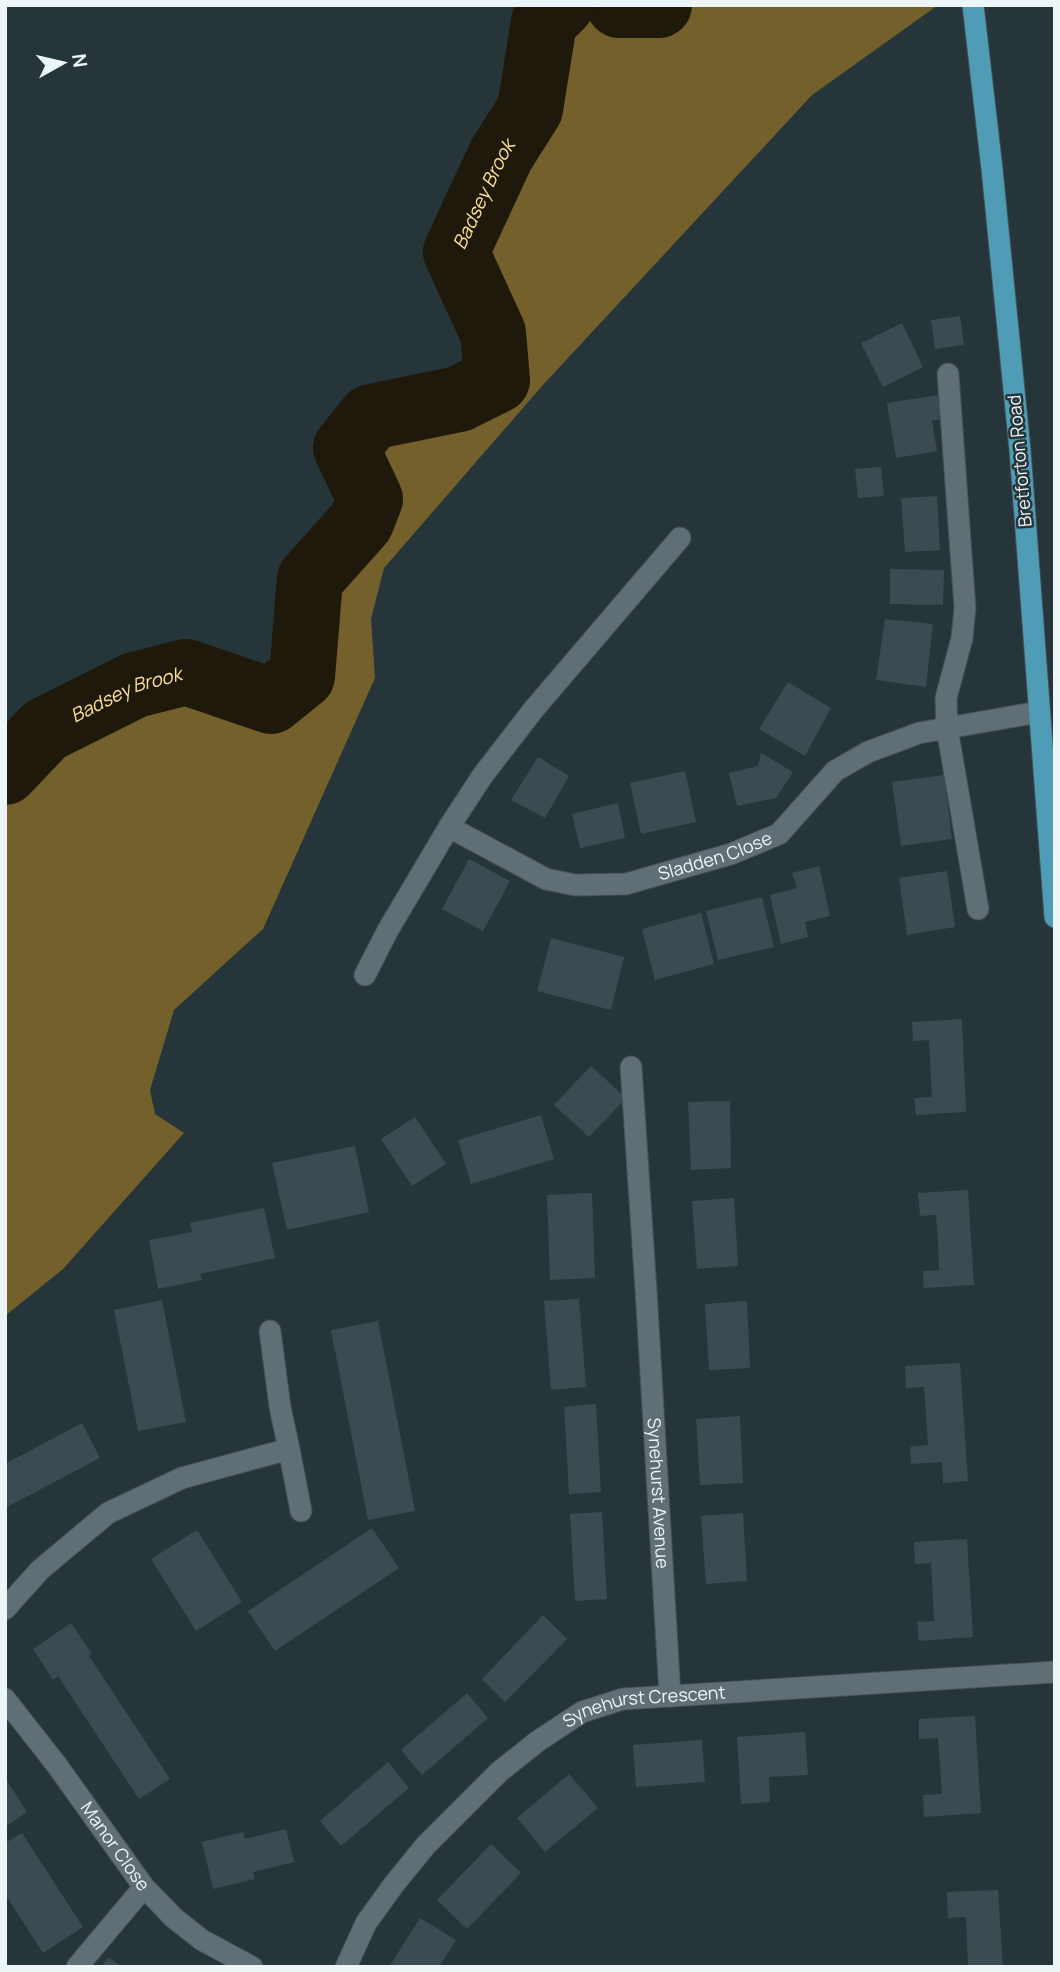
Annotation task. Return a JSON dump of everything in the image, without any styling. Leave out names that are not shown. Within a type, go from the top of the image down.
[{"type":"main road","name":"Bretforton Road","points":[[973,5],[1018,437],[1055,917]]},
{"type":"street","points":[[948,374],[965,608],[962,638],[946,698],[947,728],[978,909]]},
{"type":"street","points":[[365,975],[388,930],[483,775],[534,709],[680,538]]},
{"type":"street","name":"Sladden Close","points":[[449,827],[545,879],[575,885],[626,884],[731,854],[779,834],[835,771],[868,752],[919,733],[1040,712]]},
{"type":"street","name":"Synehurst Avenue","points":[[631,1067],[670,1696]]},
{"type":"street","points":[[270,1331],[280,1407],[301,1511]]},
{"type":"street","points":[[5,1609],[40,1570],[108,1513],[182,1478],[289,1449]]},
{"type":"street","name":"Synehurst Crescent","points":[[346,1967],[366,1923],[426,1845],[499,1772],[538,1741],[582,1712],[623,1699],[1055,1672]]},
{"type":"street","name":"Manor Close","points":[[5,1699],[56,1764],[144,1887],[174,1918],[202,1940],[251,1967]]},
{"type":"street","points":[[77,1967],[144,1887]]},
{"type":"shaded area","points":[[561,5],[938,5],[812,95],[542,386],[384,568],[371,619],[375,678],[263,929],[174,1010],[150,1090],[155,1114],[184,1133],[63,1269],[5,1316],[5,772],[45,730],[135,685],[186,672],[271,700],[302,676],[310,579],[361,522],[370,499],[346,448],[371,417],[459,399],[497,380],[493,333],[456,252],[501,155],[530,109],[544,22]]},
{"type":"building","points":[[960,316],[964,345],[935,349],[931,320]]},
{"type":"building","points":[[902,323],[923,367],[883,387],[861,343]]},
{"type":"building","points":[[938,395],[941,419],[932,421],[937,451],[896,458],[887,403]]},
{"type":"building","points":[[881,467],[884,496],[858,498],[855,469]]},
{"type":"building","points":[[937,496],[940,550],[905,552],[901,498]]},
{"type":"building","points":[[890,569],[944,570],[943,605],[890,604]]},
{"type":"building","points":[[885,619],[933,624],[926,687],[876,680]]},
{"type":"building","points":[[788,682],[831,708],[805,756],[759,729]]},
{"type":"building","points":[[761,753],[793,772],[776,798],[737,806],[729,773],[758,766]]},
{"type":"building","points":[[538,757],[569,776],[545,818],[511,800]]},
{"type":"building","points":[[685,771],[696,822],[641,834],[630,783]]},
{"type":"building","points":[[944,775],[952,839],[901,846],[892,782]]},
{"type":"building","points":[[618,803],[625,838],[580,848],[572,814]]},
{"type":"building","points":[[469,859],[510,881],[483,931],[442,909]]},
{"type":"building","points":[[819,866],[830,916],[805,922],[808,937],[781,944],[770,895],[797,888],[792,873]]},
{"type":"building","points":[[947,871],[955,927],[907,935],[899,878]]},
{"type":"building","points":[[762,897],[774,947],[718,960],[706,911]]},
{"type":"building","points":[[701,913],[714,964],[655,980],[642,929]]},
{"type":"building","points":[[551,938],[624,957],[611,1010],[537,991]]},
{"type":"building","points":[[962,1019],[966,1112],[916,1115],[914,1098],[932,1097],[929,1040],[913,1041],[912,1022]]},
{"type":"building","points":[[591,1066],[626,1098],[589,1137],[554,1105]]},
{"type":"building","points":[[730,1101],[731,1168],[691,1170],[688,1102]]},
{"type":"building","points":[[541,1115],[554,1159],[471,1184],[458,1140]]},
{"type":"building","points":[[415,1117],[446,1164],[412,1186],[381,1139]]},
{"type":"building","points":[[355,1146],[369,1212],[287,1230],[272,1163]]},
{"type":"building","points":[[968,1190],[974,1285],[924,1288],[923,1271],[939,1270],[938,1241],[936,1215],[920,1216],[918,1193]]},
{"type":"building","points":[[592,1193],[595,1278],[550,1280],[547,1195]]},
{"type":"building","points":[[734,1198],[738,1266],[697,1269],[692,1201]]},
{"type":"building","points":[[264,1208],[275,1258],[200,1274],[202,1280],[158,1289],[149,1240],[192,1232],[190,1223]]},
{"type":"building","points":[[579,1299],[586,1387],[551,1390],[544,1301]]},
{"type":"building","points":[[162,1300],[186,1422],[138,1431],[114,1310]]},
{"type":"building","points":[[747,1301],[750,1368],[709,1370],[705,1304]]},
{"type":"building","points":[[378,1321],[415,1511],[368,1520],[331,1330]]},
{"type":"building","points":[[960,1363],[968,1481],[943,1483],[942,1462],[911,1464],[910,1447],[928,1445],[924,1387],[906,1388],[905,1366]]},
{"type":"building","points":[[596,1404],[601,1492],[569,1494],[564,1407]]},
{"type":"building","points":[[740,1416],[743,1483],[700,1485],[696,1419]]},
{"type":"building","points":[[82,1423],[100,1458],[5,1508],[5,1464]]},
{"type":"building","points":[[602,1512],[607,1599],[575,1601],[570,1514]]},
{"type":"building","points":[[743,1513],[747,1581],[706,1584],[701,1516]]},
{"type":"building","points":[[372,1528],[399,1568],[275,1651],[248,1611]]},
{"type":"building","points":[[197,1530],[242,1602],[196,1631],[151,1559]]},
{"type":"building","points":[[967,1539],[973,1637],[919,1641],[917,1622],[934,1621],[931,1563],[915,1564],[914,1542]]},
{"type":"building","points":[[543,1615],[567,1639],[505,1702],[482,1679]]},
{"type":"building","points":[[71,1623],[92,1654],[89,1656],[170,1779],[139,1799],[58,1676],[53,1680],[33,1649]]},
{"type":"building","points":[[467,1693],[488,1718],[422,1775],[401,1750]]},
{"type":"building","points":[[975,1716],[981,1813],[924,1817],[923,1795],[942,1794],[938,1738],[919,1739],[919,1719]]},
{"type":"building","points":[[805,1732],[808,1775],[769,1777],[770,1802],[741,1804],[737,1737]]},
{"type":"building","points":[[702,1740],[705,1782],[636,1787],[633,1745]]},
{"type":"building","points":[[388,1762],[409,1788],[341,1846],[320,1821]]},
{"type":"building","points":[[569,1774],[598,1808],[545,1852],[517,1818]]},
{"type":"building","points":[[5,1778],[27,1812],[5,1827]]},
{"type":"building","points":[[286,1829],[294,1862],[253,1872],[255,1879],[213,1889],[202,1842],[243,1832],[245,1839]]},
{"type":"building","points":[[22,1833],[83,1927],[43,1953],[5,1894],[5,1843]]},
{"type":"building","points":[[491,1844],[521,1873],[467,1929],[437,1900]]},
{"type":"building","points":[[998,1890],[1003,1967],[968,1967],[966,1917],[948,1918],[947,1892]]},
{"type":"building","points":[[420,1918],[456,1940],[439,1967],[389,1967]]},
{"type":"building","points":[[108,1957],[122,1967],[102,1967]]},
{"type":"waterway","name":"Badsey Brook","points":[[5,772],[45,730],[135,685],[186,672],[271,701],[302,676],[310,579],[361,522],[370,499],[346,448],[371,417],[459,399],[497,380],[493,333],[456,252],[501,155],[530,109],[544,22],[561,5]]},
{"type":"waterway","name":"Badsey Brook","points":[[619,5],[659,5]]}]
